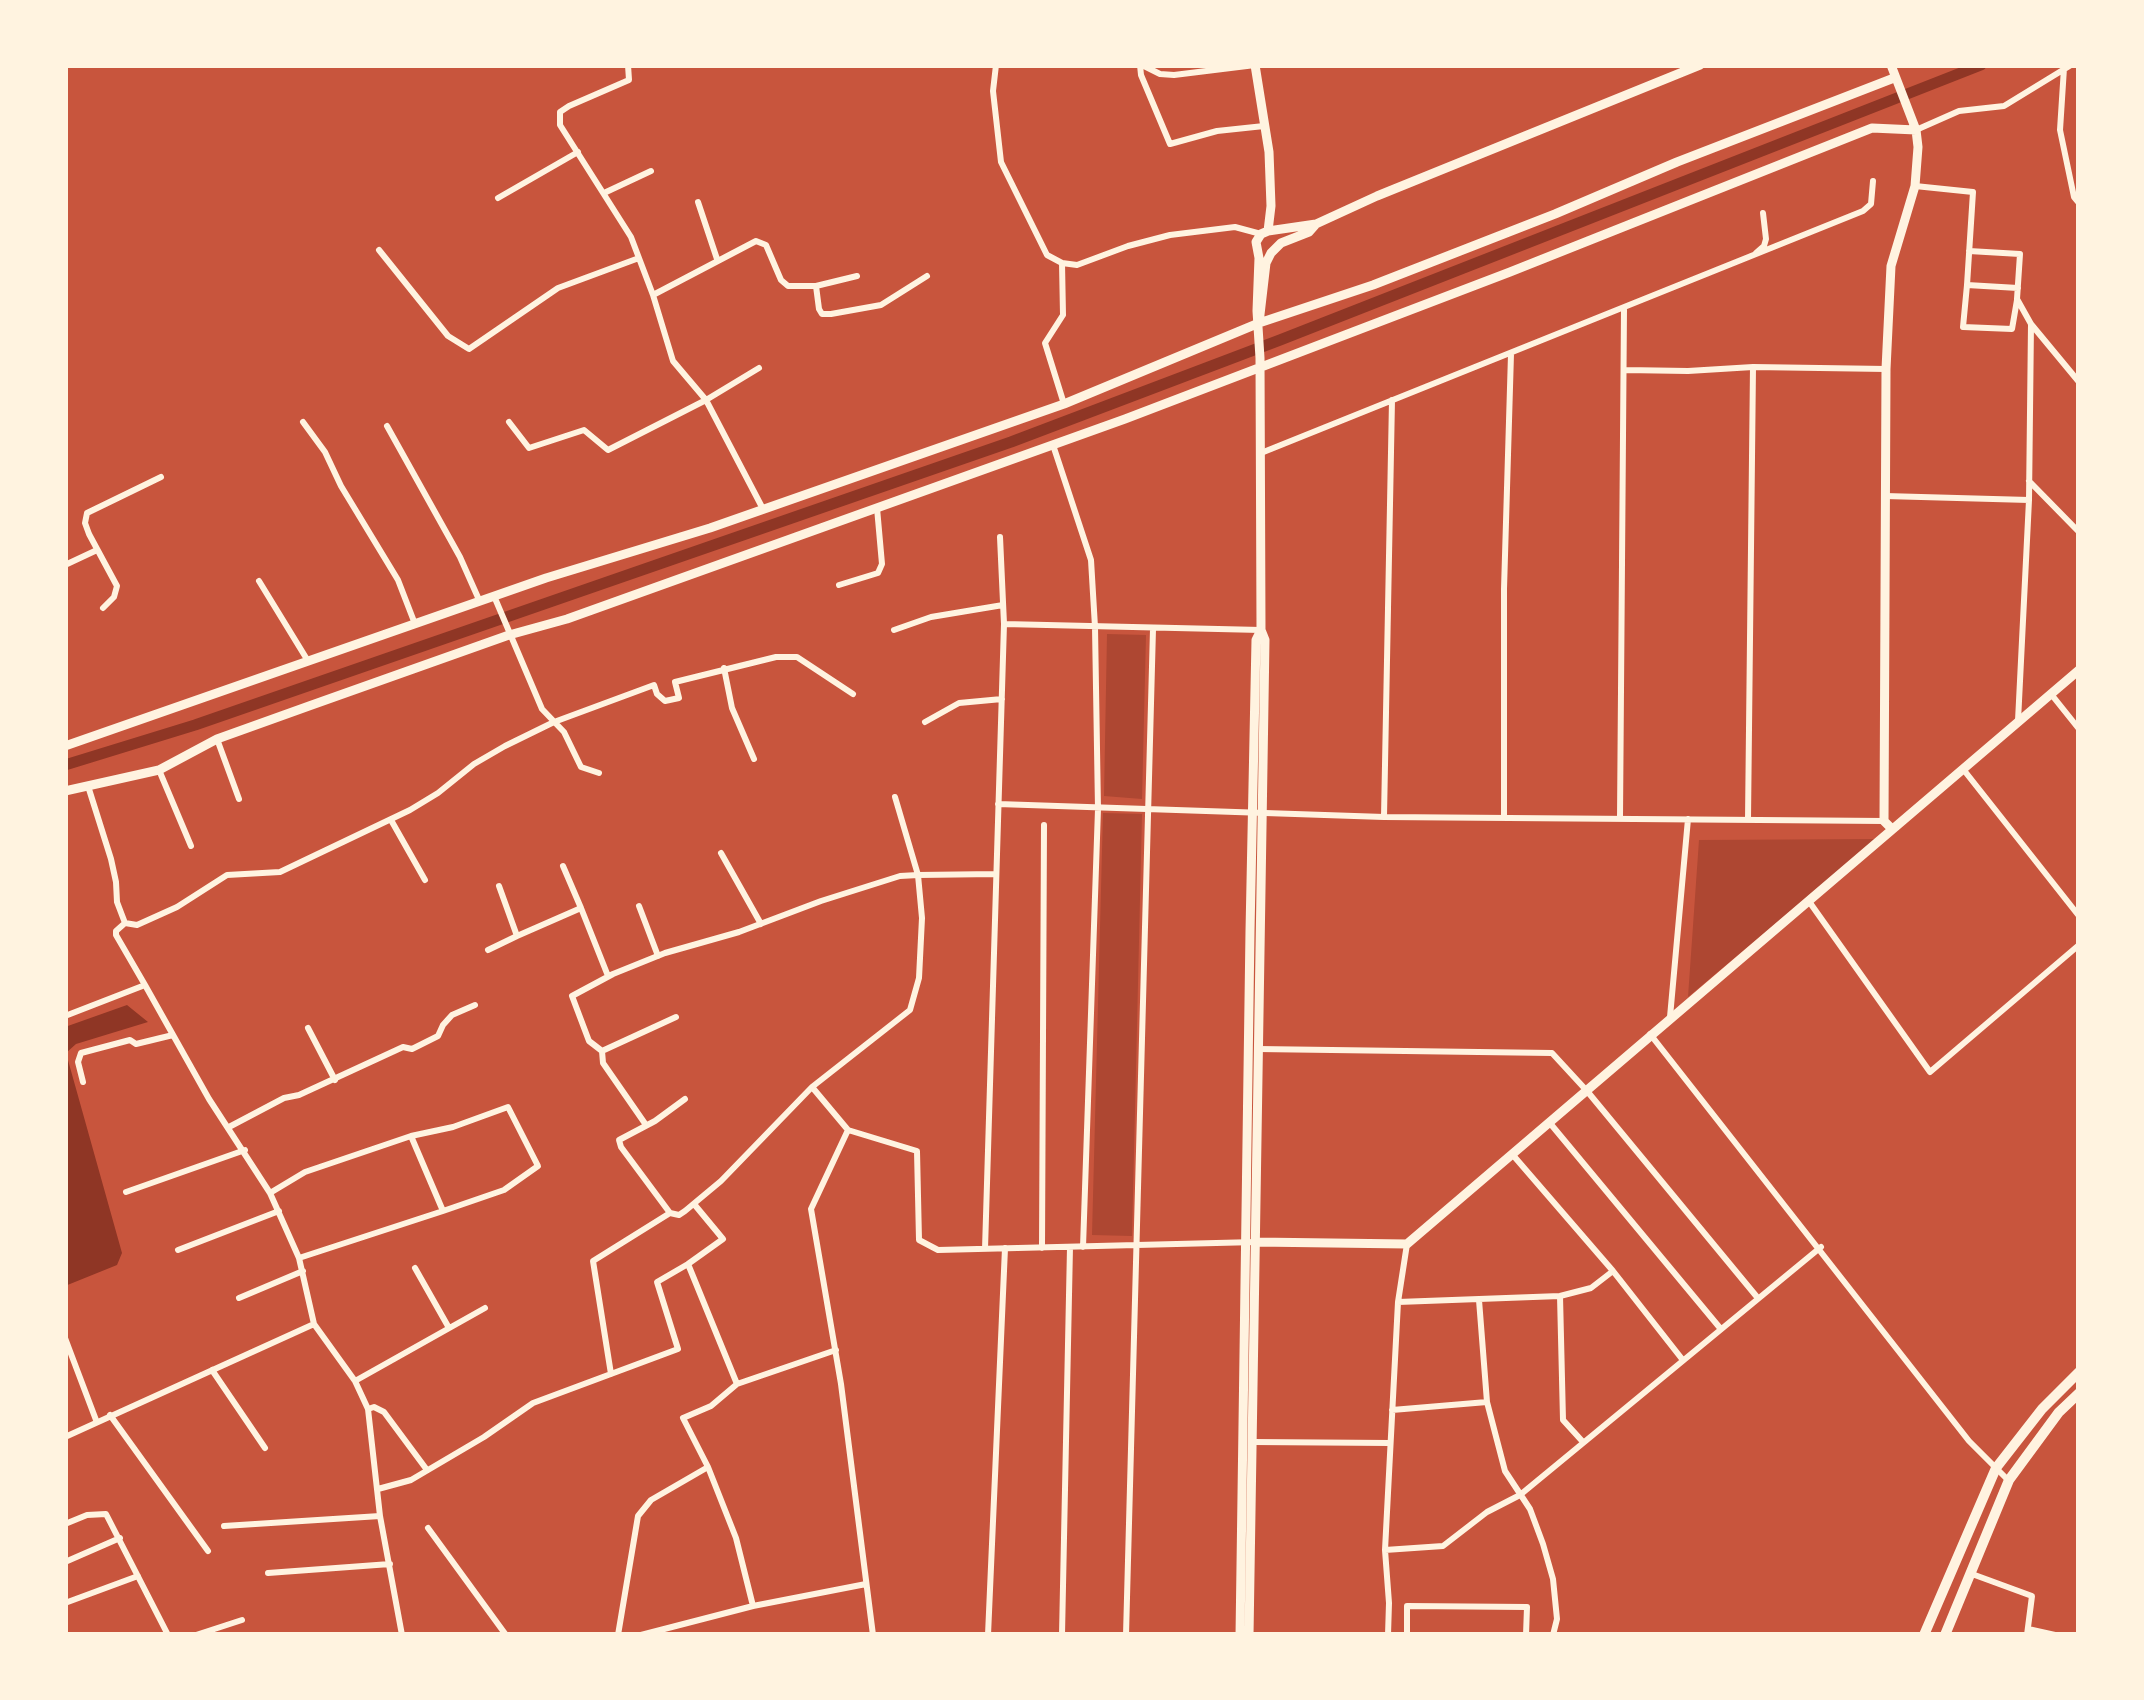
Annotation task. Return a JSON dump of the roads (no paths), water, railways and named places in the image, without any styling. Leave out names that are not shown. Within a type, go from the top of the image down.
[{"type":"main road","points":[[1924,1635],[1996,1468],[2042,1408],[2079,1372]]},
{"type":"main road","points":[[1945,1635],[2009,1480],[2048,1425],[2079,1393]]},
{"type":"street","points":[[628,65],[628,80],[560,112],[560,125],[631,237],[673,361],[706,400],[763,509]]},
{"type":"street","points":[[996,65],[993,91],[1001,162],[1047,255],[1062,263],[1078,265],[1170,235],[1235,227],[1278,236],[1278,246]]},
{"type":"street","points":[[1266,126],[1217,131],[1170,144],[1141,75],[1141,65],[1160,74],[1174,75],[1255,65],[1266,126],[1271,180],[1267,232]]},
{"type":"street","points":[[1667,65],[1669,78]]},
{"type":"street","points":[[1240,1635],[1244,1242],[1265,640],[1261,630],[1256,242],[1267,232],[1316,224],[1496,146],[1700,65]]},
{"type":"street","points":[[1884,821],[1884,496],[1891,266],[1918,167],[1916,130],[1890,65]]},
{"type":"street","points":[[65,792],[159,770],[218,739],[507,630],[567,619],[1052,445],[1260,363],[1510,272],[1872,128],[1916,130],[1959,111],[2004,106],[2068,66]]},
{"type":"street","points":[[2068,66],[2060,130],[2074,197],[2079,203]]},
{"type":"street","points":[[65,746],[1064,404],[1555,214],[1677,162],[1896,83]]},
{"type":"street","points":[[498,198],[578,152]]},
{"type":"street","points":[[604,194],[651,172]]},
{"type":"street","points":[[1260,453],[1863,211],[1871,204],[1873,182]]},
{"type":"street","points":[[1915,186],[1972,192],[1963,327],[2012,329],[2020,254],[1969,250]]},
{"type":"street","points":[[698,202],[717,259]]},
{"type":"street","points":[[1752,257],[1764,246],[1763,213]]},
{"type":"street","points":[[1259,328],[1266,263],[1278,246],[1309,232],[1316,224]]},
{"type":"street","points":[[653,294],[756,241],[766,245],[784,283],[816,286],[857,276]]},
{"type":"street","points":[[379,250],[448,336],[470,348],[558,288],[639,258]]},
{"type":"street","points":[[1062,263],[1063,315],[1045,343],[1064,404]]},
{"type":"street","points":[[816,286],[819,310],[825,315],[881,305],[924,278]]},
{"type":"street","points":[[1967,285],[2018,288]]},
{"type":"street","points":[[2017,299],[2031,324],[2079,382]]},
{"type":"street","points":[[1620,818],[1624,309]]},
{"type":"street","points":[[2018,722],[2029,500],[2031,324]]},
{"type":"street","points":[[1504,818],[1504,588],[1511,354]]},
{"type":"street","points":[[1625,370],[1688,372],[1753,366],[1886,369]]},
{"type":"street","points":[[1748,819],[1753,366]]},
{"type":"street","points":[[508,422],[529,448],[584,430],[608,450],[759,368]]},
{"type":"street","points":[[1384,817],[1392,400]]},
{"type":"street","points":[[303,422],[325,452],[398,580],[415,624]]},
{"type":"street","points":[[387,426],[460,557],[480,602]]},
{"type":"street","points":[[1052,445],[1091,560],[1095,628],[1098,809],[1084,1247]]},
{"type":"street","points":[[104,608],[117,592],[117,586],[85,523],[86,513],[161,477]]},
{"type":"street","points":[[2029,481],[2079,532]]},
{"type":"street","points":[[1884,496],[2029,500]]},
{"type":"street","points":[[839,585],[878,573],[882,564],[877,507]]},
{"type":"street","points":[[985,1249],[1004,624],[1000,536]]},
{"type":"street","points":[[65,565],[97,550]]},
{"type":"street","points":[[259,581],[309,662]]},
{"type":"street","points":[[494,596],[542,710],[564,732],[581,767],[599,773]]},
{"type":"street","points":[[894,630],[931,618],[1003,605]]},
{"type":"street","points":[[1004,624],[1261,630]]},
{"type":"street","points":[[1126,1635],[1153,629]]},
{"type":"street","points":[[125,923],[137,925],[177,908],[227,875],[280,872],[392,820],[438,793],[474,764],[554,722],[654,685],[665,701],[680,698],[676,682],[776,656],[798,656],[853,694]]},
{"type":"street","points":[[724,668],[732,708],[754,759]]},
{"type":"street","points":[[1388,1635],[1390,1602],[1385,1550],[1390,1444],[1398,1302],[1407,1244],[2079,670]]},
{"type":"street","points":[[2051,694],[2079,729]]},
{"type":"street","points":[[925,722],[960,704],[1002,699]]},
{"type":"street","points":[[218,739],[239,799]]},
{"type":"street","points":[[1963,769],[2079,916]]},
{"type":"street","points":[[159,770],[191,846]]},
{"type":"street","points":[[88,786],[111,859],[117,902],[125,923]]},
{"type":"street","points":[[685,1099],[619,1140],[670,1213],[678,1215],[721,1182],[812,1087],[910,1010],[920,963],[922,918],[918,875],[894,797]]},
{"type":"street","points":[[998,804],[1384,817],[1884,821],[1892,829]]},
{"type":"street","points":[[1249,1635],[1258,813]]},
{"type":"street","points":[[1670,1017],[1688,818]]},
{"type":"street","points":[[392,820],[425,880]]},
{"type":"street","points":[[1042,1248],[1044,824]]},
{"type":"street","points":[[721,852],[761,924]]},
{"type":"street","points":[[564,866],[608,976]]},
{"type":"street","points":[[602,1051],[589,1041],[572,996],[608,976],[900,876],[996,874]]},
{"type":"street","points":[[499,886],[517,936]]},
{"type":"street","points":[[1808,900],[1930,1072],[2079,945]]},
{"type":"street","points":[[639,906],[658,956]]},
{"type":"street","points":[[488,950],[581,908]]},
{"type":"street","points":[[125,923],[116,936],[209,1099],[245,1150],[280,1211],[303,1271],[314,1324],[354,1381],[368,1409],[380,1516],[402,1635]]},
{"type":"street","points":[[65,1016],[145,986]]},
{"type":"street","points":[[229,1127],[284,1098],[300,1095],[404,1047],[412,1048],[438,1036],[452,1015],[475,1005]]},
{"type":"street","points":[[602,1051],[676,1018]]},
{"type":"street","points":[[308,1028],[334,1080]]},
{"type":"street","points":[[1650,1034],[1969,1440],[2009,1480]]},
{"type":"street","points":[[83,1082],[78,1062],[82,1053],[130,1040],[136,1044],[174,1035]]},
{"type":"street","points":[[1258,1049],[1552,1053],[1587,1090],[1757,1298]]},
{"type":"street","points":[[602,1051],[602,1064],[646,1124]]},
{"type":"street","points":[[812,1087],[848,1130],[917,1151],[919,1240],[938,1250],[1244,1242],[1407,1244]]},
{"type":"street","points":[[270,1193],[305,1172],[508,1107],[538,1166],[504,1190],[299,1258]]},
{"type":"street","points":[[1549,1122],[1720,1328]]},
{"type":"street","points":[[848,1130],[811,1209],[836,1350],[873,1635]]},
{"type":"street","points":[[411,1136],[442,1212]]},
{"type":"street","points":[[126,1192],[245,1150]]},
{"type":"street","points":[[1512,1154],[1682,1359]]},
{"type":"street","points":[[378,1490],[410,1480],[533,1403],[678,1348],[657,1282],[723,1239],[694,1204]]},
{"type":"street","points":[[178,1250],[280,1211]]},
{"type":"street","points":[[611,1374],[593,1261],[670,1213]]},
{"type":"street","points":[[1062,1635],[1070,1247]]},
{"type":"street","points":[[1385,1550],[1443,1546],[1487,1512],[1520,1495],[1821,1247]]},
{"type":"street","points":[[988,1635],[1005,1248]]},
{"type":"street","points":[[688,1264],[737,1384]]},
{"type":"street","points":[[415,1268],[449,1328]]},
{"type":"street","points":[[239,1298],[303,1271]]},
{"type":"street","points":[[1398,1302],[1560,1296],[1591,1288],[1612,1271]]},
{"type":"street","points":[[1560,1296],[1563,1420],[1582,1442]]},
{"type":"street","points":[[1479,1300],[1487,1402],[1506,1471],[1530,1509],[1553,1579],[1557,1619],[1553,1635]]},
{"type":"street","points":[[354,1381],[485,1308]]},
{"type":"street","points":[[65,1436],[314,1324]]},
{"type":"street","points":[[65,1338],[96,1420]]},
{"type":"street","points":[[753,1606],[736,1538],[684,1418],[711,1406],[737,1384],[836,1350]]},
{"type":"street","points":[[212,1370],[266,1448]]},
{"type":"street","points":[[1392,1410],[1487,1402]]},
{"type":"street","points":[[368,1409],[374,1407],[384,1412],[427,1470]]},
{"type":"street","points":[[110,1415],[208,1551]]},
{"type":"street","points":[[1253,1442],[1390,1444]]},
{"type":"street","points":[[618,1635],[638,1516],[651,1500],[708,1467]]},
{"type":"street","points":[[65,1524],[97,1513],[106,1514],[168,1635]]},
{"type":"street","points":[[224,1526],[380,1516]]},
{"type":"street","points":[[428,1528],[506,1635]]},
{"type":"street","points":[[65,1562],[120,1538]]},
{"type":"street","points":[[268,1573],[390,1564]]},
{"type":"street","points":[[1972,1574],[2032,1596],[2028,1632],[2055,1635]]},
{"type":"street","points":[[65,1603],[138,1576]]},
{"type":"street","points":[[641,1635],[753,1606],[866,1584]]},
{"type":"street","points":[[1407,1635],[1407,1606],[1527,1607],[1526,1635]]},
{"type":"street","points":[[196,1635],[242,1620]]},
{"type":"waterway","points":[[65,765],[195,725],[1011,442],[1981,65]]}]
